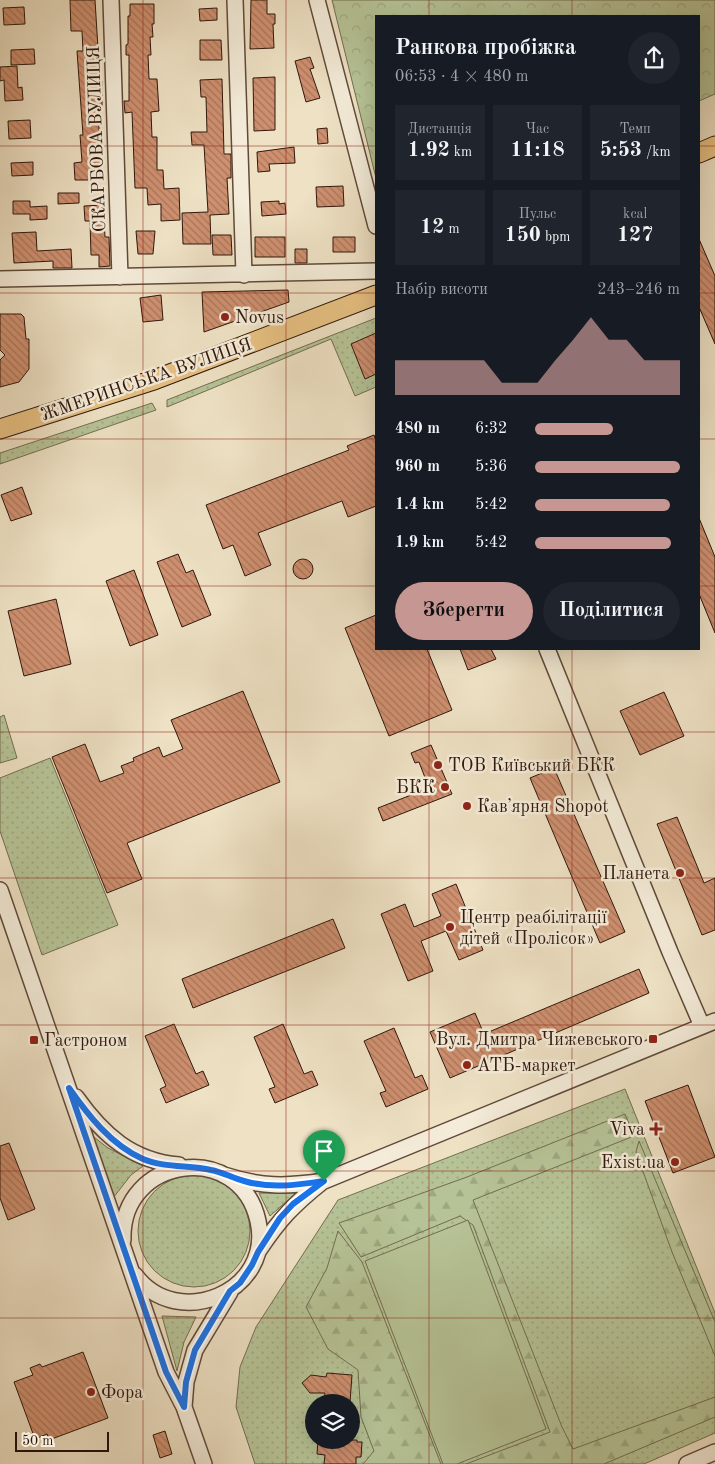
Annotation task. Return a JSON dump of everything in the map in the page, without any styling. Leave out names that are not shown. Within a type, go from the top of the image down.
[{"type":"main road","points":[[700,153],[715,146]]},
{"type":"main road","name":"ЖМЕРИНСЬКА ВУЛИЦЯ","points":[[0,429],[154,380],[375,295]]},
{"type":"street","name":"СКАРБОВА ВУЛИЦЯ","points":[[110,0],[120,277]]},
{"type":"street","points":[[235,0],[244,275]]},
{"type":"street","points":[[317,0],[375,222]]},
{"type":"street","points":[[0,264],[0,279],[375,271]]},
{"type":"street","points":[[69,1088],[90,1116],[124,1146],[143,1159],[213,1170],[224,1175],[263,1185],[291,1186],[324,1181],[709,1023],[670,952],[547,650]]},
{"type":"street","points":[[0,890],[166,1372],[184,1407],[204,1464]]},
{"type":"street","points":[[123,1244],[125,1215],[134,1196],[149,1181],[166,1171],[190,1166]]},
{"type":"street","points":[[224,1175],[250,1199],[258,1221],[258,1252]]},
{"type":"street","points":[[184,1407],[186,1382],[195,1350],[230,1291],[244,1277],[280,1218],[293,1204],[324,1181]]},
{"type":"street","points":[[132,1270],[140,1281],[155,1293],[176,1302],[200,1302],[218,1298],[230,1291]]},
{"type":"street","points":[[687,1464],[715,1452]]},
{"type":"green space","points":[[332,0],[715,0],[715,94],[700,101],[700,15],[375,15],[375,174]]},
{"type":"green space","points":[[375,318],[375,387],[355,396],[331,339],[167,407],[167,400]]},
{"type":"green space","points":[[152,403],[156,410],[0,464],[0,453]]},
{"type":"green space","points":[[4,715],[17,758],[0,763],[0,717]]},
{"type":"green space","points":[[50,758],[118,925],[42,955],[0,831],[0,778]]},
{"type":"green space","points":[[625,1089],[715,1313],[715,1433],[644,1464],[255,1464],[236,1407],[240,1367],[256,1327],[338,1200]]},
{"type":"green space","points":[[625,1114],[634,1136],[473,1200],[562,1427],[573,1449],[715,1397],[715,1417],[604,1464],[466,1464],[550,1432],[473,1225],[460,1216],[361,1257],[339,1223],[467,1177]]},
{"type":"green space","points":[[86,1131],[108,1148],[143,1166],[131,1175],[113,1198]]},
{"type":"green space","points":[[639,1141],[715,1322],[715,1356],[672,1252],[636,1152]]},
{"type":"green space","points":[[194,1175],[215,1179],[234,1191],[246,1210],[250,1231],[246,1252],[234,1271],[215,1283],[194,1287],[173,1283],[154,1271],[142,1252],[138,1231],[142,1210],[154,1191],[173,1179]]},
{"type":"green space","points":[[259,1193],[296,1193],[270,1216]]},
{"type":"green space","points":[[468,1220],[546,1429],[457,1464],[443,1464],[365,1261]]},
{"type":"green space","points":[[338,1231],[362,1262],[441,1464],[363,1464],[374,1451],[361,1417],[358,1370],[328,1349],[306,1307],[327,1268]]},
{"type":"green space","points":[[162,1316],[196,1317],[184,1342],[177,1371]]},
{"type":"building","points":[[70,0],[95,0],[100,81],[102,81],[102,110],[98,110],[102,180],[75,180],[74,163],[82,162],[80,135],[83,135],[77,51],[83,51],[82,31],[71,31]]},
{"type":"building","points":[[251,0],[267,0],[267,14],[275,14],[275,24],[273,24],[274,48],[250,49]]},
{"type":"building","points":[[130,4],[154,4],[153,37],[150,37],[151,55],[148,55],[149,79],[157,79],[159,111],[151,112],[152,137],[157,137],[157,170],[163,170],[164,189],[179,188],[180,220],[161,221],[161,204],[148,205],[147,188],[135,188],[132,112],[125,113],[124,101],[129,101],[129,55],[126,55],[126,45],[128,44]]},
{"type":"building","points":[[24,7],[25,24],[4,25],[3,8]]},
{"type":"building","points":[[217,8],[217,20],[200,21],[199,9]]},
{"type":"building","points":[[200,40],[221,40],[222,60],[200,60]]},
{"type":"building","points":[[34,49],[35,64],[11,65],[11,50]]},
{"type":"building","points":[[310,57],[314,68],[310,69],[320,98],[306,102],[295,61]]},
{"type":"building","points":[[17,66],[18,88],[22,87],[23,100],[5,101],[4,80],[0,81],[0,67]]},
{"type":"building","points":[[275,77],[275,130],[254,131],[253,78]]},
{"type":"building","points":[[222,79],[224,154],[231,154],[231,178],[227,178],[229,214],[210,215],[211,244],[183,244],[182,213],[208,212],[204,145],[192,145],[191,132],[207,132],[206,97],[201,97],[200,80]]},
{"type":"building","points":[[30,120],[31,138],[9,139],[8,121]]},
{"type":"building","points":[[327,128],[328,143],[318,144],[317,129]]},
{"type":"building","points":[[294,147],[295,163],[269,164],[270,171],[258,172],[257,152]]},
{"type":"building","points":[[33,162],[33,175],[12,176],[11,163]]},
{"type":"building","points":[[343,186],[344,206],[317,207],[316,187]]},
{"type":"building","points":[[58,193],[79,193],[79,203],[58,204]]},
{"type":"building","points":[[13,201],[30,201],[30,207],[47,206],[47,219],[30,220],[30,214],[13,214]]},
{"type":"building","points":[[279,201],[279,204],[285,203],[286,214],[262,216],[261,202]]},
{"type":"building","points":[[103,205],[105,237],[109,237],[110,266],[99,267],[99,255],[91,255],[90,221],[85,221],[84,206]]},
{"type":"building","points":[[136,231],[155,231],[153,254],[138,254]]},
{"type":"building","points":[[36,232],[37,251],[71,249],[72,268],[53,268],[53,261],[14,263],[12,233]]},
{"type":"building","points":[[212,235],[231,235],[232,255],[213,255]]},
{"type":"building","points":[[255,237],[285,237],[285,257],[255,257]]},
{"type":"building","points":[[333,237],[355,237],[355,252],[333,252]]},
{"type":"building","points":[[700,241],[715,276],[715,344],[700,309]]},
{"type":"building","points":[[295,249],[307,249],[307,263],[295,263]]},
{"type":"building","name":"Novus","points":[[288,290],[289,302],[204,332],[202,292]]},
{"type":"building","points":[[161,295],[163,320],[143,322],[140,298]]},
{"type":"building","points":[[0,314],[21,314],[24,317],[26,339],[29,339],[29,369],[19,382],[0,387],[0,360],[5,355],[0,350]]},
{"type":"building","points":[[375,333],[375,374],[365,379],[351,344]]},
{"type":"building","points":[[374,435],[375,506],[348,517],[342,501],[258,533],[271,565],[245,576],[233,545],[223,549],[206,505],[349,450],[347,446]]},
{"type":"building","points":[[22,487],[32,514],[11,521],[1,495]]},
{"type":"building","points":[[700,520],[715,557],[715,633],[700,596]]},
{"type":"building","points":[[178,554],[186,573],[193,570],[211,615],[182,627],[157,562]]},
{"type":"building","points":[[303,559],[310,562],[313,569],[310,576],[303,579],[296,576],[293,569],[296,562]]},
{"type":"building","points":[[134,570],[158,635],[130,646],[106,581]]},
{"type":"building","points":[[56,599],[71,664],[24,676],[8,611]]},
{"type":"building","points":[[375,615],[375,650],[427,650],[452,710],[389,736],[345,628]]},
{"type":"building","points":[[460,650],[492,650],[496,659],[468,670]]},
{"type":"building","points":[[243,691],[280,782],[127,843],[142,879],[107,893],[52,757],[85,744],[100,782],[124,773],[121,766],[134,761],[133,758],[159,747],[163,757],[183,749],[171,720]]},
{"type":"building","points":[[664,692],[684,736],[640,755],[620,711]]},
{"type":"building","points":[[431,745],[452,794],[383,821],[378,808],[429,788],[419,762],[415,763],[411,753]]},
{"type":"building","points":[[554,768],[625,932],[600,943],[530,778]]},
{"type":"building","points":[[677,817],[704,883],[715,878],[715,930],[702,935],[657,824]]},
{"type":"building","points":[[456,884],[483,950],[459,960],[446,931],[421,941],[433,971],[408,981],[381,914],[405,904],[414,927],[441,916],[432,894]]},
{"type":"building","points":[[333,919],[345,948],[193,1008],[182,979]]},
{"type":"building","points":[[639,969],[649,993],[450,1078],[430,1032],[475,1013],[484,1034]]},
{"type":"building","points":[[174,1024],[196,1074],[203,1071],[209,1085],[166,1103],[160,1089],[166,1086],[145,1036]]},
{"type":"building","points":[[283,1024],[304,1074],[312,1071],[318,1085],[275,1103],[269,1089],[275,1087],[254,1037]]},
{"type":"building","points":[[394,1028],[415,1078],[422,1075],[428,1089],[386,1107],[380,1093],[386,1091],[364,1041]]},
{"type":"building","points":[[688,1085],[715,1157],[673,1173],[645,1101]]},
{"type":"building","points":[[9,1143],[35,1209],[8,1220],[0,1198],[0,1146]]},
{"type":"building","points":[[83,1352],[108,1418],[49,1440],[47,1434],[35,1439],[14,1382],[33,1375],[30,1368],[40,1364],[42,1367]]},
{"type":"building","points":[[327,1373],[352,1375],[351,1394],[310,1393],[302,1383],[311,1375],[326,1377]]},
{"type":"building","points":[[165,1431],[172,1454],[160,1458],[153,1435]]},
{"type":"building","points":[[360,1442],[362,1442],[361,1457],[356,1457],[356,1464],[324,1464],[325,1455],[317,1454],[317,1449],[360,1449]]},
{"type":"place","name":"Novus","points":[[225,317]]},
{"type":"place","name":"ТОВ Київський БКК","points":[[438,765]]},
{"type":"place","name":"БКК","points":[[445,787]]},
{"type":"place","name":"Кавʼярня Shopot","points":[[467,806]]},
{"type":"place","name":"Планета","points":[[680,873]]},
{"type":"place","name":"Центр реабілітації дітей «Пролісок»","points":[[450,927]]},
{"type":"place","name":"Вул. Дмитра Чижевського","points":[[653,1039]]},
{"type":"place","name":"Гастроном","points":[[34,1040]]},
{"type":"place","name":"АТБ-маркет","points":[[467,1065]]},
{"type":"place","name":"Viva","points":[[656,1129]]},
{"type":"place","name":"Exist.ua","points":[[675,1162]]},
{"type":"place","name":"Фора","points":[[91,1392]]},
{"type":"route","points":[[69,1088],[90,1116],[117,1142],[143,1159],[213,1170],[245,1182],[263,1185],[291,1186],[324,1181],[293,1204],[280,1218],[240,1283],[230,1291],[195,1350],[186,1382],[184,1407],[166,1372],[69,1088]]}]
